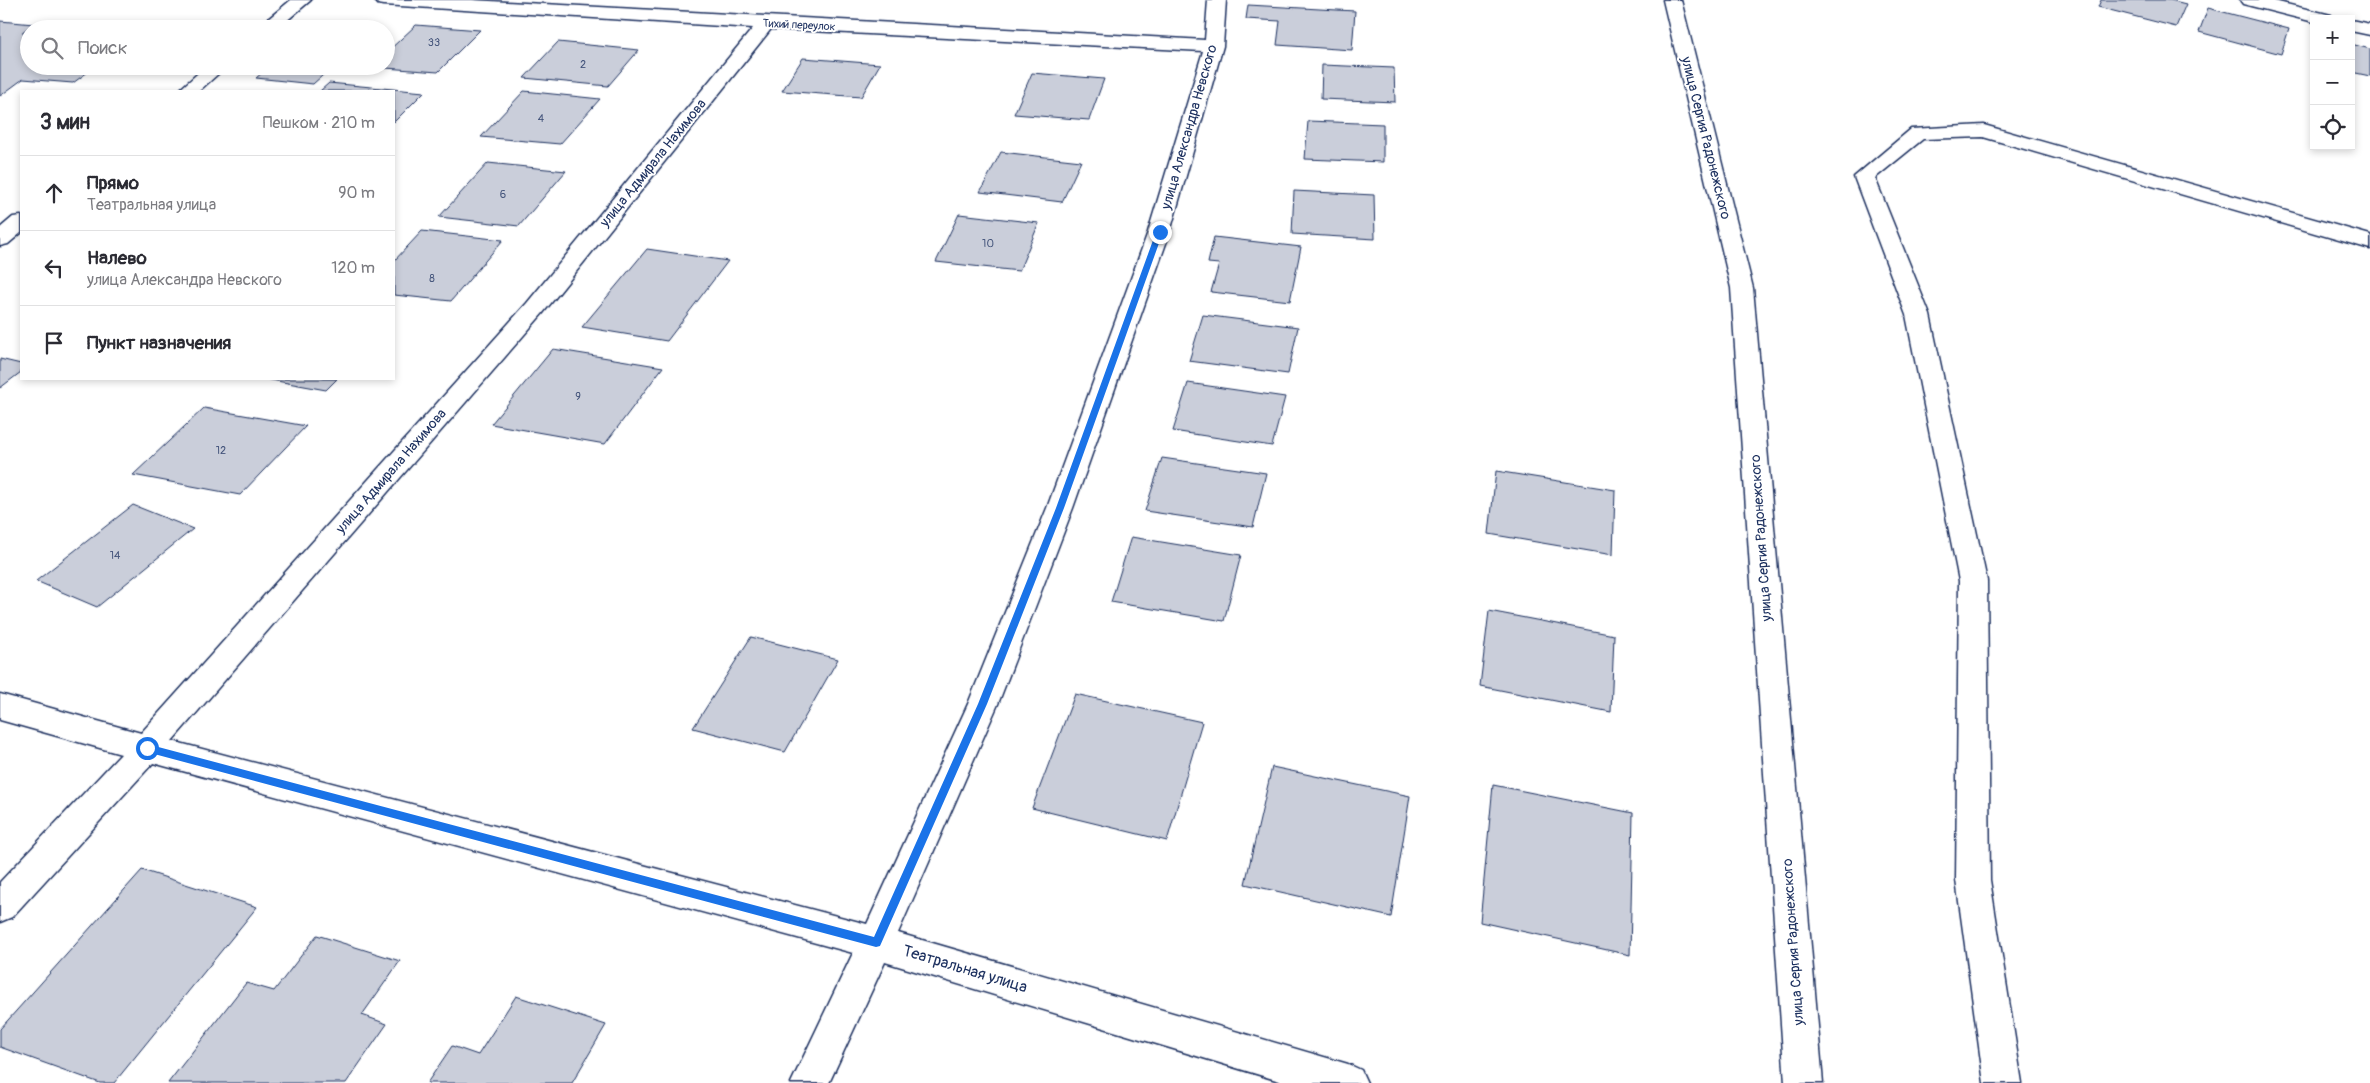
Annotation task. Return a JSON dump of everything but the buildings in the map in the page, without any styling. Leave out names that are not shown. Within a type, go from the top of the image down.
[{"type":"street","points":[[277,20],[302,0]]},
{"type":"street","name":"Тихий переулок","points":[[384,0],[766,23],[1214,46]]},
{"type":"street","name":"улица Александра Невского","points":[[810,1083],[983,704],[1060,508],[1160,232],[1214,46],[1217,0]]},
{"type":"street","name":"улица Сергия Радонежского","points":[[1672,0],[1742,288],[1804,1083]]},
{"type":"street","points":[[2249,0],[2310,15]]},
{"type":"street","name":"улица Адмирала Нахимова","points":[[0,906],[147,748],[535,308],[766,23]]},
{"type":"street","points":[[2355,26],[2370,30]]},
{"type":"street","points":[[187,90],[206,75]]},
{"type":"street","points":[[2003,1083],[1973,880],[1972,581],[1918,315],[1864,177],[1918,133],[1984,132],[2370,242]]},
{"type":"street","points":[[0,239],[20,223]]},
{"type":"street","name":"Театральная улица","points":[[0,707],[147,748],[876,942],[1348,1083]]},
{"type":"route","points":[[147,748],[876,942],[983,704],[1060,508],[1160,232]]}]
